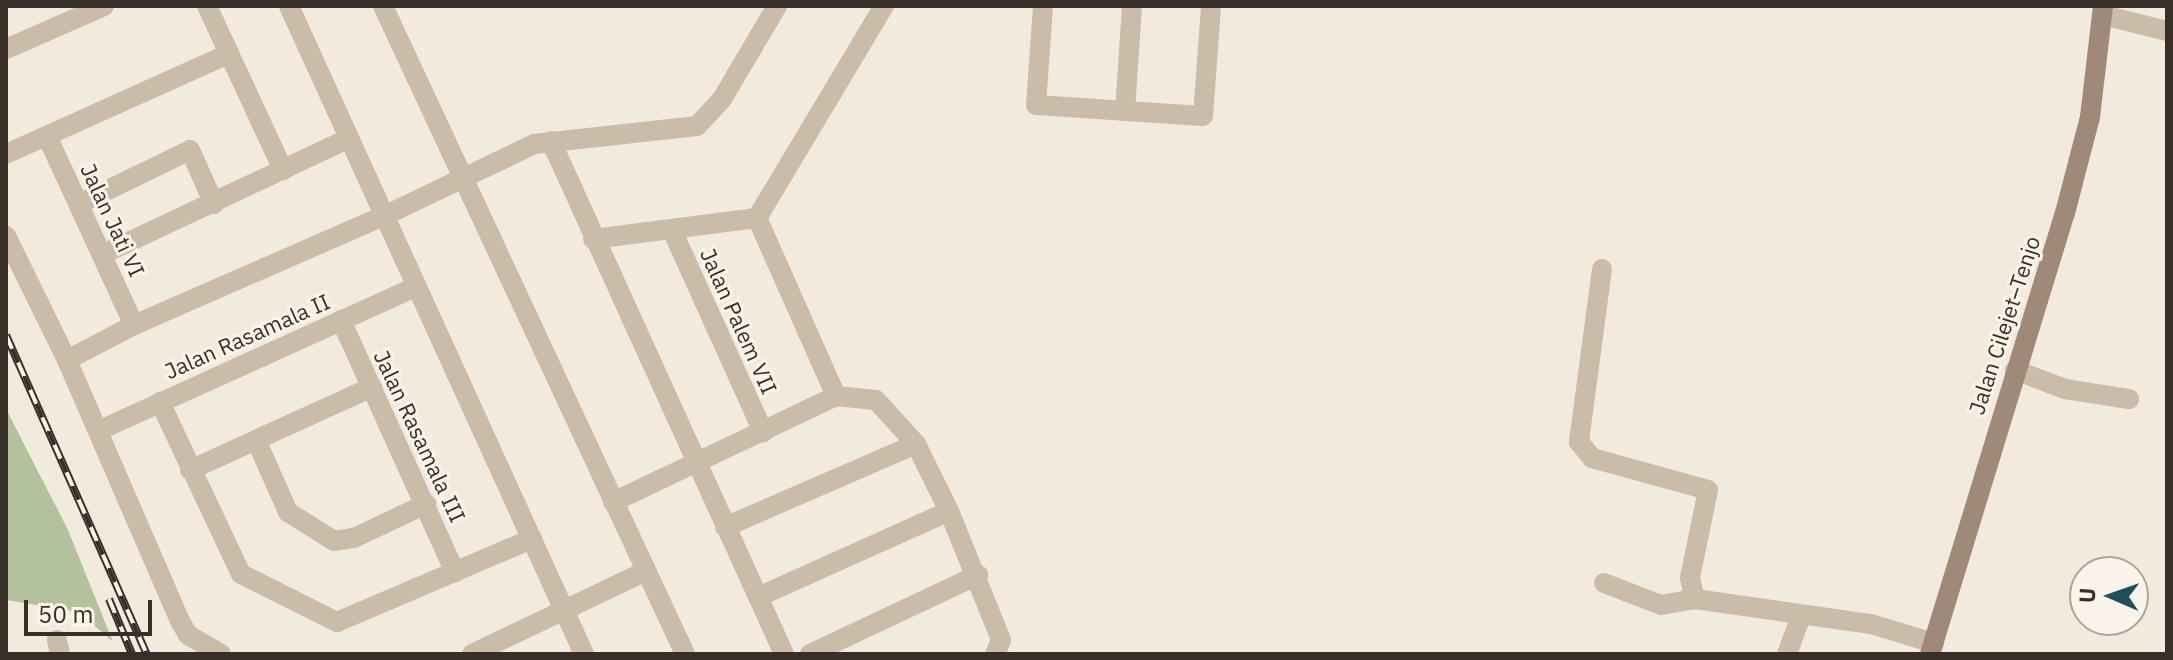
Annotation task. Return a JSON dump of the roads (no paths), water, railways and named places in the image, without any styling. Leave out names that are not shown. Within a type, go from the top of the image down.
[{"type":"main road","name":"Jalan Cilejet–Tenjo","points":[[1932,648],[2090,117],[2103,11]]},
{"type":"street","points":[[6,49],[104,6]]},
{"type":"street","points":[[207,6],[283,170]]},
{"type":"street","points":[[289,6],[584,654]]},
{"type":"street","points":[[383,6],[644,572],[685,654]]},
{"type":"street","points":[[67,360],[134,325],[384,216],[462,176],[551,141],[697,126],[722,99],[777,6]]},
{"type":"street","points":[[757,218],[884,6]]},
{"type":"street","points":[[1043,6],[1036,105],[1203,116],[1211,6]]},
{"type":"street","points":[[1125,111],[1132,6]]},
{"type":"street","points":[[2103,11],[2167,31]]},
{"type":"street","points":[[6,154],[229,54]]},
{"type":"street","name":"Jalan Jati VI","points":[[47,136],[134,325]]},
{"type":"street","points":[[103,254],[349,138]]},
{"type":"street","points":[[551,141],[784,654]]},
{"type":"street","points":[[79,204],[190,150],[214,204]]},
{"type":"street","points":[[593,239],[757,218]]},
{"type":"street","points":[[757,218],[836,396]]},
{"type":"street","name":"Jalan Palem VII","points":[[672,230],[763,432]]},
{"type":"street","points":[[6,236],[67,360],[180,621],[188,635],[221,654]]},
{"type":"street","points":[[1602,269],[1579,442],[1592,458],[1708,490],[1690,578],[1695,599]]},
{"type":"street","name":"Jalan Rasamala II","points":[[98,431],[417,286]]},
{"type":"street","name":"Jalan Rasamala III","points":[[341,320],[455,573]]},
{"type":"street","points":[[2015,370],[2065,389],[2129,399]]},
{"type":"street","points":[[190,470],[372,387]]},
{"type":"street","points":[[613,502],[836,396],[876,400],[916,444],[949,511],[978,575],[1001,640],[995,654]]},
{"type":"street","points":[[160,402],[245,580],[337,622],[532,539]]},
{"type":"street","points":[[257,442],[288,512],[334,541],[354,538],[426,504]]},
{"type":"street","points":[[725,527],[916,444]]},
{"type":"street","points":[[758,597],[949,511]]},
{"type":"street","points":[[472,654],[498,649],[644,572]]},
{"type":"street","points":[[810,654],[978,575]]},
{"type":"street","points":[[1604,583],[1661,605],[1695,599],[1871,624],[1932,648]]},
{"type":"street","points":[[1787,654],[1801,616]]},
{"type":"railway","points":[[6,335],[147,654]]},
{"type":"railway","points":[[109,599],[132,654]]}]
